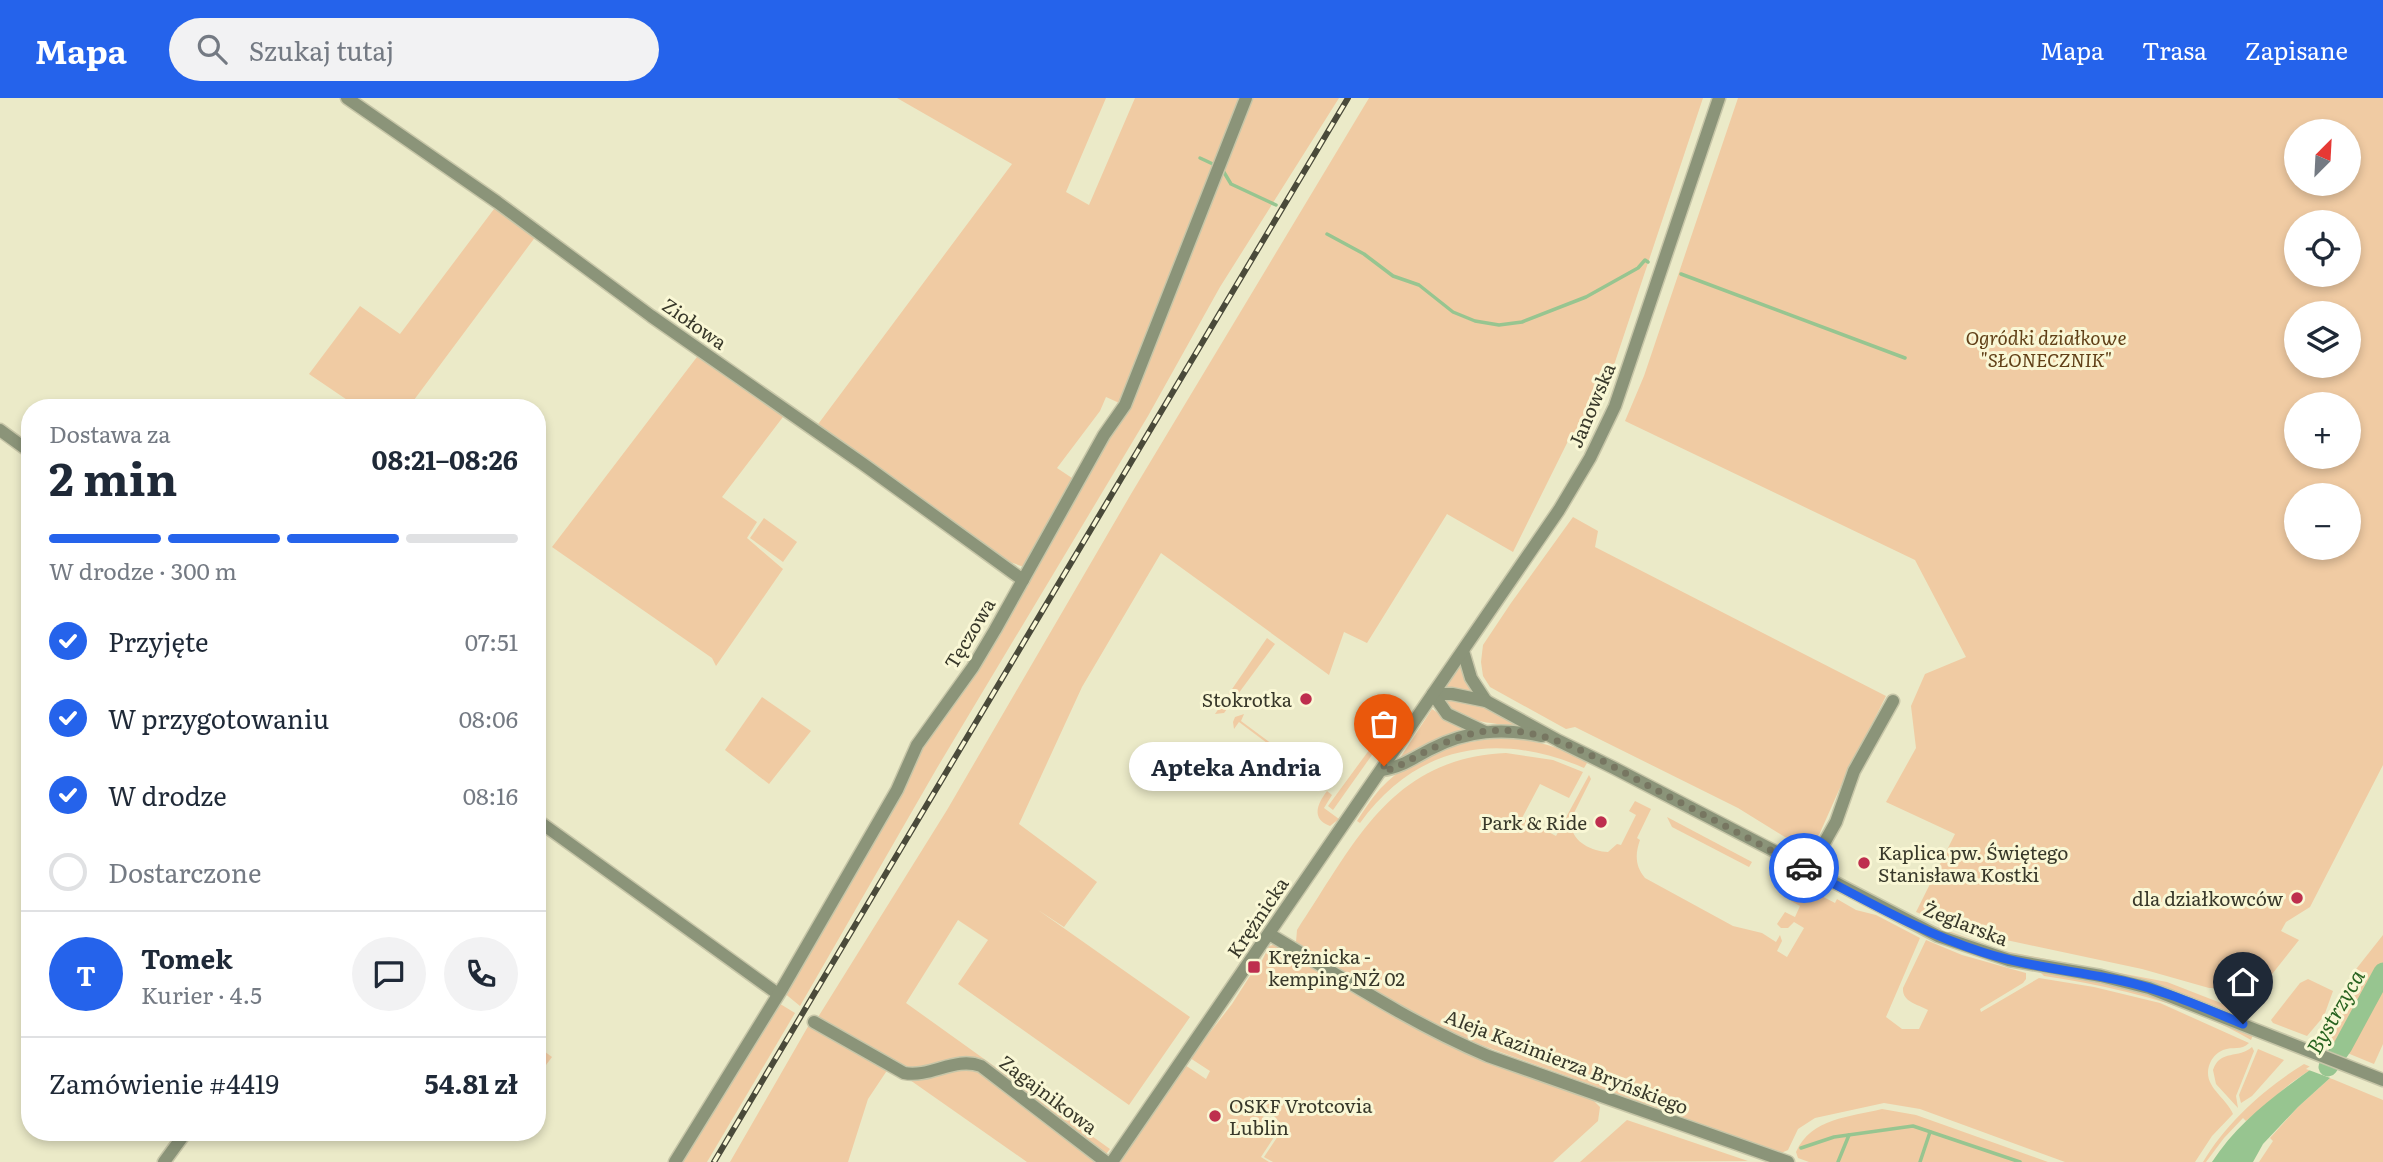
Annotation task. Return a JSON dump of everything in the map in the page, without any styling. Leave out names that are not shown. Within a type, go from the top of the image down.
[{"type":"street","name":"Ziołowa","points":[[347,98],[497,202],[651,316],[1023,580]]},
{"type":"street","name":"Tęczowa","points":[[675,1162],[778,994],[897,790],[917,745],[973,667],[1104,435],[1125,405],[1246,98]]},
{"type":"street","name":"Janowska","points":[[1433,694],[1572,489],[1609,421],[1719,98]]},
{"type":"street","points":[[0,430],[21,445]]},
{"type":"street","points":[[1462,651],[1472,678],[1486,702]]},
{"type":"street","name":"Żeglarska","points":[[1433,694],[1452,694],[1486,702],[1927,931],[1969,948],[2026,964],[2101,976],[2149,988],[2383,1080]]},
{"type":"street","name":"Żeglarska","points":[[1433,694],[1447,714],[1485,732]]},
{"type":"street","name":"Krężnicka","points":[[1112,1162],[1433,694]]},
{"type":"street","points":[[1810,870],[1836,822],[1854,771],[1893,701]]},
{"type":"street","name":"Żeglarska","points":[[1382,770],[1393,769],[1454,739],[1485,732],[1522,733],[1559,741]]},
{"type":"street","points":[[546,826],[778,994]]},
{"type":"street","name":"Aleja Kazimierza Bryńskiego","points":[[1269,934],[1416,1023],[1450,1040],[1501,1061],[1788,1162]]},
{"type":"street","name":"Zagajnikowa","points":[[814,1022],[904,1073],[917,1075],[970,1062],[981,1066],[1106,1162]]},
{"type":"street","points":[[164,1162],[179,1141]]},
{"type":"green space","points":[[897,98],[1106,98],[1066,192],[1089,205],[1135,98],[1339,98],[1220,287],[1148,416],[937,768],[800,1006],[783,992],[921,745],[1126,406],[1106,397],[1100,411],[1057,468],[1075,480],[1024,567],[1010,562],[816,427],[1012,164]]},
{"type":"green space","points":[[1369,98],[1703,98],[1603,398],[1584,439],[1571,435],[1513,552],[1447,514],[1367,643],[1344,632],[1329,675],[1161,553],[1082,687],[1019,824],[1097,882],[1064,927],[1038,910],[1190,1017],[1129,1105],[958,984],[988,940],[958,920],[906,1003],[1110,1149],[1100,1162],[1027,1162],[890,1066],[868,1099],[848,1162],[730,1162],[810,1023],[815,1022],[947,810],[1131,494]]},
{"type":"green space","name":"Ogródki działkowe \"SŁONECZNIK\"","points":[[1738,98],[2383,98],[2383,765],[2310,907],[2286,922],[2281,931],[2299,940],[2261,988],[2209,988],[2142,969],[1969,932],[1916,912],[1955,834],[1886,802],[1916,748],[1911,706],[1925,674],[1966,657],[1915,560],[1625,421],[1644,376]]},
{"type":"green space","points":[[497,205],[536,236],[415,399],[346,399],[309,374],[360,306],[400,334]]},
{"type":"green space","points":[[700,353],[786,413],[722,497],[757,522],[747,538],[783,569],[716,666],[712,658],[552,547]]},
{"type":"green space","points":[[1573,517],[1598,531],[1595,547],[1886,696],[1811,853],[1738,808],[1575,727],[1566,729],[1490,687],[1483,676],[1483,645]]},
{"type":"green space","points":[[764,518],[797,542],[783,562],[750,538]]},
{"type":"green space","points":[[1267,638],[1275,644],[1224,713],[1215,714]]},
{"type":"green space","points":[[1459,666],[1464,666],[1476,695],[1445,688]]},
{"type":"green space","points":[[762,697],[811,731],[769,784],[725,750]]},
{"type":"green space","points":[[1447,699],[1481,706],[1517,724],[1514,728],[1468,718],[1452,710],[1445,703]]},
{"type":"green space","points":[[1432,709],[1447,719],[1472,729],[1417,748],[1400,758]]},
{"type":"green space","points":[[1244,714],[1241,721],[1276,747],[1275,749],[1239,722],[1234,729],[1235,717]]},
{"type":"green space","points":[[1506,738],[1527,740],[1567,751],[1586,759],[1587,763],[1584,768],[1552,756],[1521,750],[1490,748],[1461,752],[1433,761],[1407,776],[1382,796],[1360,823],[1357,821],[1380,789],[1422,758],[1454,746]]},
{"type":"green space","points":[[1375,742],[1379,745],[1333,810],[1328,806]]},
{"type":"green space","points":[[1280,749],[1317,776],[1321,771],[1323,777],[1319,785],[1311,785],[1315,778],[1278,751]]},
{"type":"green space","points":[[1506,753],[1553,760],[1583,772],[1569,798],[1540,784],[1522,818],[1556,836],[1589,775],[1591,779],[1571,819],[1577,839],[1595,850],[1608,852],[1617,844],[1621,845],[1636,815],[1629,811],[1635,801],[1651,809],[1637,838],[1640,840],[1638,864],[1645,878],[1733,926],[1762,933],[1776,942],[1780,935],[1782,941],[1777,951],[1787,957],[1804,928],[1794,922],[1788,928],[1781,928],[1777,924],[1785,912],[1795,917],[1800,906],[1791,901],[1795,892],[1792,891],[1799,884],[1813,887],[1812,891],[1835,903],[1837,899],[1856,910],[1876,915],[1920,938],[1886,1017],[1902,1029],[1919,1029],[1928,1010],[1908,1000],[1903,993],[1926,940],[1962,955],[2026,973],[2023,983],[1980,1009],[1981,1012],[2039,978],[2094,987],[2160,1003],[2249,1043],[2243,1047],[2219,1052],[2208,1069],[2211,1084],[2233,1114],[2212,1136],[2195,1162],[2065,1162],[1920,1109],[1884,1103],[1815,1118],[1798,1129],[1788,1150],[1781,1153],[1459,1037],[1412,1014],[1296,942],[1297,930],[1337,867],[1379,812],[1404,789],[1432,771],[1466,759]]},
{"type":"green space","points":[[1327,791],[1332,795],[1324,808],[1339,819],[1330,826],[1318,815],[1321,801]]},
{"type":"green space","points":[[1667,817],[1752,862],[1749,867],[1672,827]]},
{"type":"green space","points":[[1929,924],[2004,951],[2167,982],[2226,1005],[2230,1013],[2156,984],[2012,955],[1937,930]]},
{"type":"green space","points":[[2383,935],[2383,1044],[2374,1064],[2323,1043],[2353,973]]},
{"type":"green space","points":[[1276,944],[1486,1060],[1593,1100],[1600,1107],[1598,1121],[1553,1162],[1273,1162],[1264,1157],[1284,1127],[1264,1105],[1249,1096],[1245,1104],[1280,1128],[1261,1157],[1269,1162],[1119,1162],[1185,1065],[1206,1079],[1210,1071],[1190,1058],[1232,1004],[1255,968],[1258,969],[1269,946]]},
{"type":"green space","points":[[2040,972],[2145,993],[2253,1035],[2251,1040],[2202,1016],[2150,998],[2098,985],[2044,976]]},
{"type":"green space","points":[[2308,979],[2333,991],[2324,1016],[2307,1036],[2271,1020],[2300,983]]},
{"type":"green space","points":[[777,1002],[795,1013],[707,1162],[679,1162]]},
{"type":"green space","points":[[2252,1047],[2254,1051],[2236,1096],[2238,1108],[2216,1084],[2213,1070],[2220,1059]]},
{"type":"green space","points":[[2258,1049],[2284,1060],[2252,1096],[2241,1103],[2239,1095]]},
{"type":"green space","points":[[546,1053],[552,1057],[546,1065]]},
{"type":"green space","points":[[2304,1064],[2313,1068],[2246,1121],[2243,1118],[2206,1162],[2203,1162],[2223,1133],[2248,1107]]},
{"type":"green space","points":[[2330,1078],[2383,1100],[2383,1162],[2259,1162],[2273,1141],[2270,1138],[2298,1107]]},
{"type":"green space","points":[[1882,1109],[1916,1115],[2048,1162],[1809,1162],[1798,1158],[1796,1152],[1803,1141],[1821,1126],[1845,1117]]},
{"type":"green space","points":[[1627,1120],[1748,1161],[1580,1162]]},
{"type":"shaded area","points":[[2343,1046],[2341,1061],[2330,1078],[2263,1144],[2253,1162],[2212,1162],[2239,1128],[2255,1113]]},
{"type":"pier","points":[[2335,1048],[2346,1052],[2345,1062],[2333,1079],[2306,1069]]},
{"type":"waterway","points":[[1200,158],[1215,165]]},
{"type":"waterway","points":[[1222,169],[1231,184],[1276,205]]},
{"type":"waterway","points":[[1327,234],[1364,254],[1393,276],[1419,285],[1453,312],[1475,321],[1499,325],[1522,322],[1586,297],[1638,268],[1645,260],[1648,262]]},
{"type":"waterway","points":[[1681,274],[1905,358]]},
{"type":"waterway","name":"Bystrzyca","points":[[2328,1067],[2343,1046],[2383,972]]},
{"type":"waterway","points":[[1801,1148],[1834,1137],[1913,1126],[2020,1162]]},
{"type":"waterway","points":[[1920,1162],[1930,1132]]},
{"type":"waterway","points":[[1838,1162],[1849,1135]]},
{"type":"railway","points":[[714,1162],[1348,98]]},
{"type":"way so far","points":[[1384,766],[1382,770],[1393,769],[1435,747],[1471,734],[1499,731],[1543,737],[1559,741],[1602,761],[1804,868]]},
{"type":"place","name":"Stokrotka","points":[[1306,699]]},
{"type":"place","name":"Apteka Andria","points":[[1384,766]]},
{"type":"place","name":"Park & Ride","points":[[1601,822]]},
{"type":"place","name":"Kaplica pw. Świętego Stanisława Kostki","points":[[1864,863]]},
{"type":"place","name":"dla działkowców","points":[[2297,898]]},
{"type":"place","name":"Krężnicka - kemping NŻ 02","points":[[1254,967]]},
{"type":"place","name":"OSKF Vrotcovia Lublin","points":[[1215,1116]]},
{"type":"route","points":[[1804,868],[1927,931],[1969,948],[2026,964],[2129,982],[2171,995],[2243,1024]]}]
